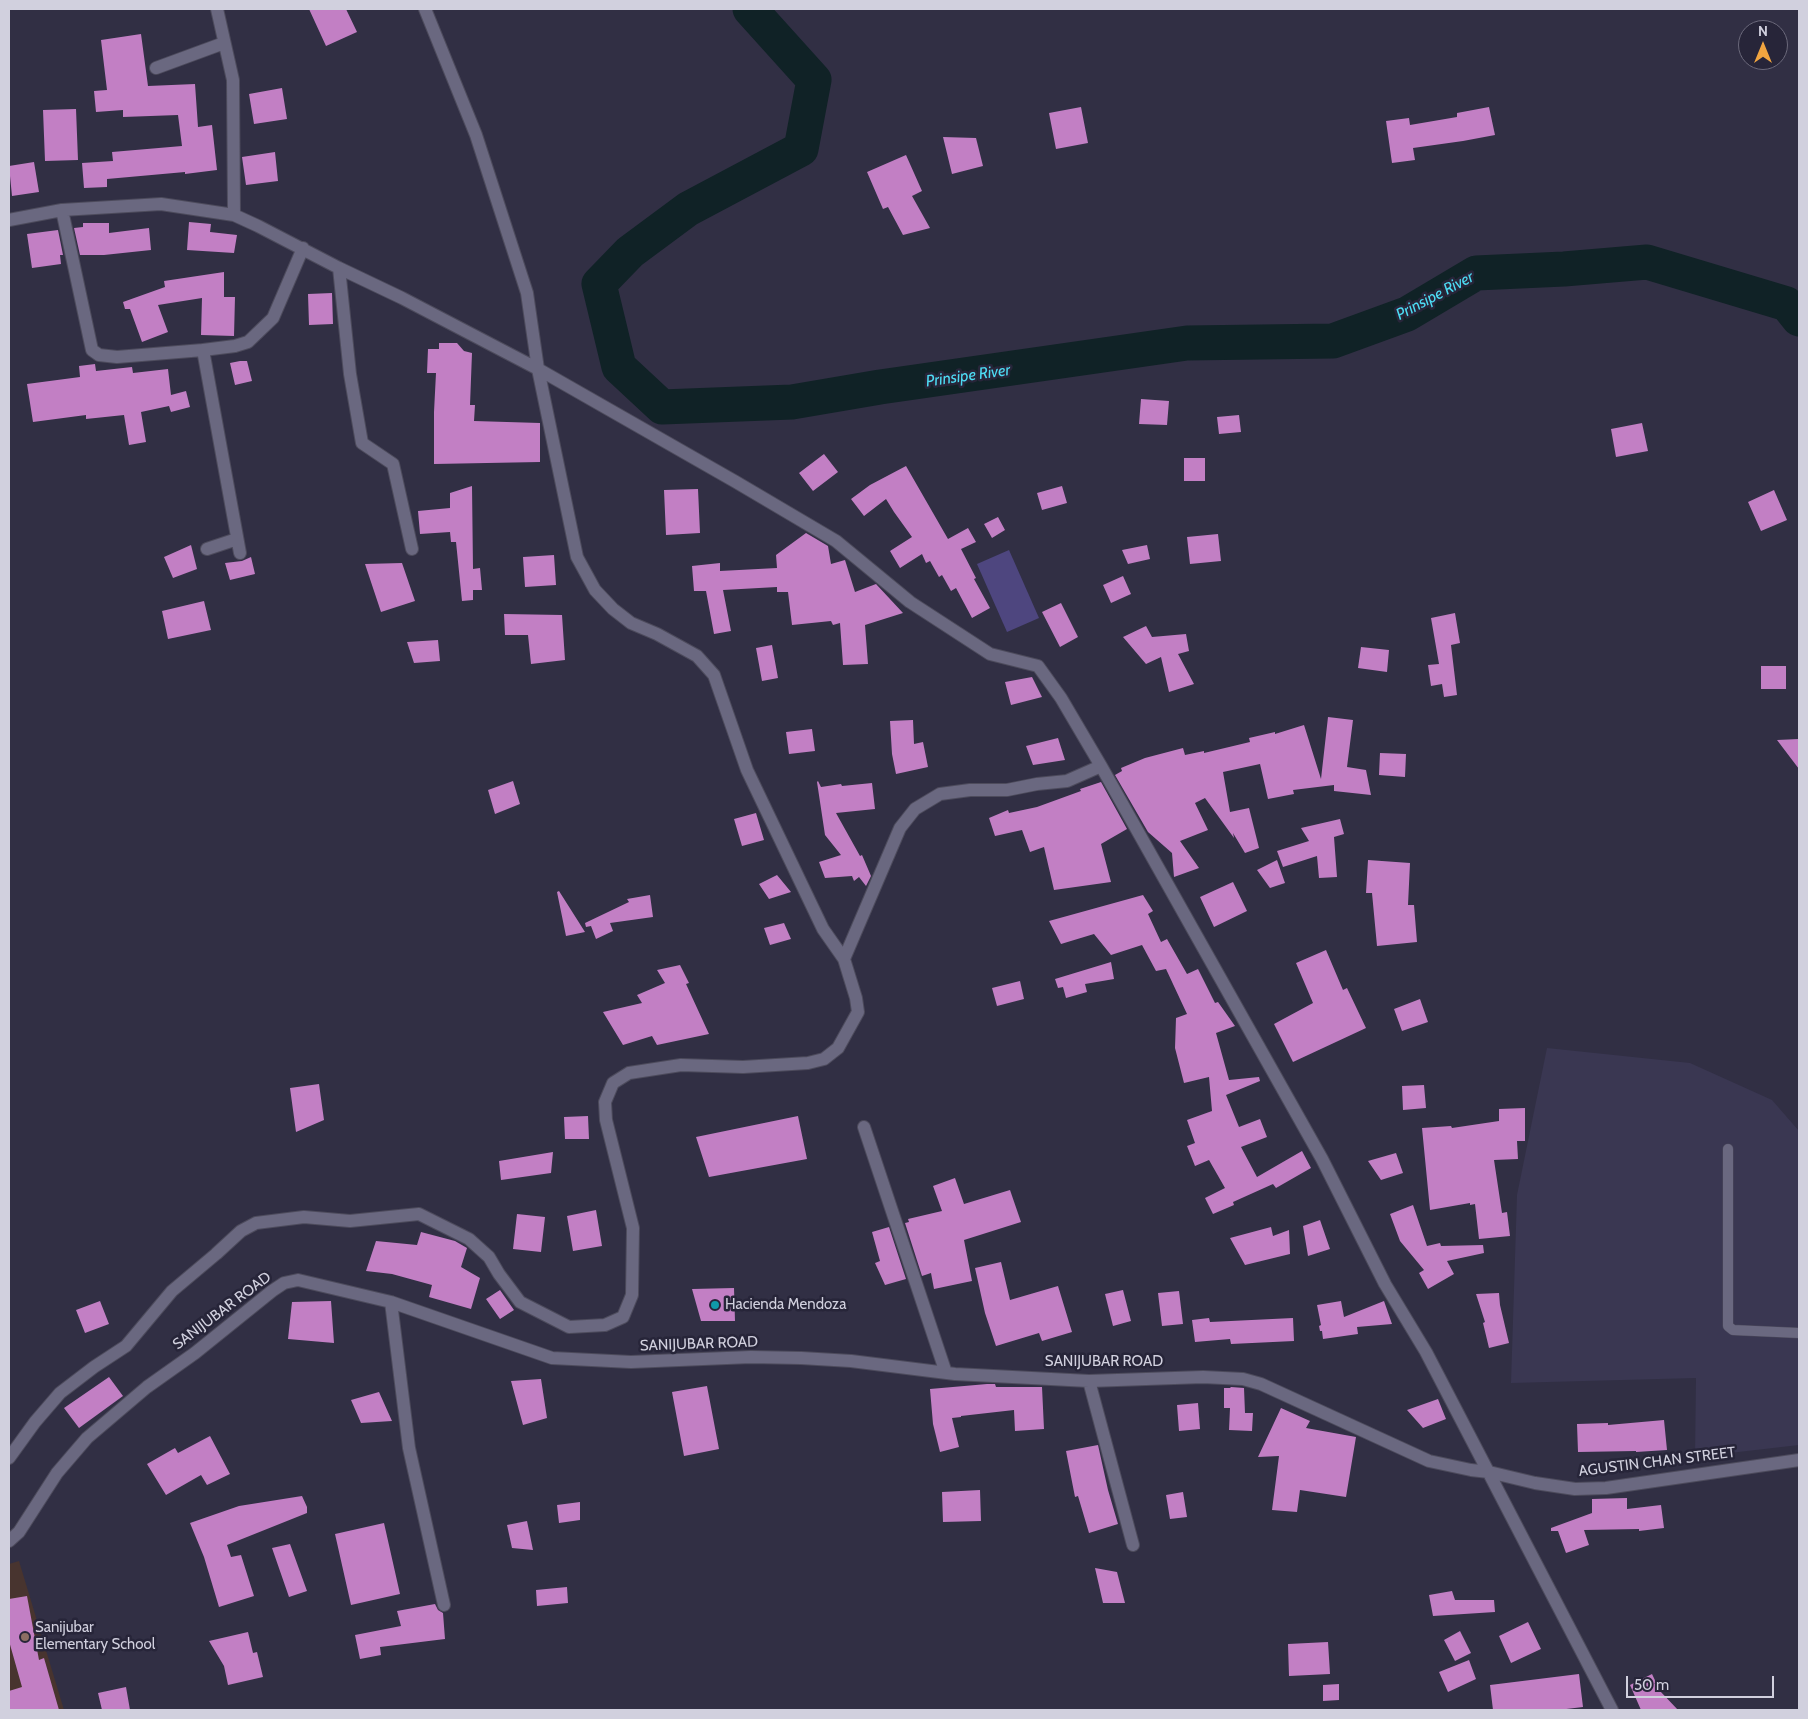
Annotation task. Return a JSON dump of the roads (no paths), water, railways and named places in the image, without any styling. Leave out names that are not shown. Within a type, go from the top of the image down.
[{"type":"street","points":[[217,9],[234,85],[234,216]]},
{"type":"street","points":[[9,1458],[35,1422],[60,1393],[126,1346],[172,1291],[241,1231],[256,1224],[304,1217],[350,1222],[419,1214],[469,1239],[489,1257],[520,1302],[569,1327],[605,1324],[622,1317],[632,1295],[633,1228],[606,1120],[605,1102],[613,1083],[629,1073],[681,1065],[743,1067],[808,1063],[824,1059],[838,1048],[858,1012],[856,998],[844,959],[823,929],[786,848],[747,770],[714,675],[698,656],[658,634],[631,623],[613,609],[595,590],[578,557],[538,369],[527,293],[476,135],[425,9]]},
{"type":"street","points":[[156,68],[224,43]]},
{"type":"street","points":[[9,220],[62,210],[162,204],[234,216],[303,248],[339,268],[402,298],[538,369],[642,427],[836,541],[910,602],[990,654],[1038,666],[1061,698],[1322,1159],[1385,1284],[1426,1352],[1612,1710]]},
{"type":"street","points":[[62,210],[92,350],[99,355],[117,357],[203,350],[248,342],[273,318],[303,248]]},
{"type":"street","points":[[339,268],[350,374],[362,443],[393,464],[412,549]]},
{"type":"street","points":[[203,350],[240,553]]},
{"type":"street","points":[[208,549],[237,539]]},
{"type":"street","points":[[844,959],[900,828],[915,809],[940,794],[970,790],[1007,790],[1067,781],[1100,766]]},
{"type":"street","points":[[864,1127],[946,1373]]},
{"type":"street","name":"SANIJUBAR ROAD","points":[[9,1541],[18,1532],[57,1473],[88,1438],[147,1387],[195,1353],[272,1291],[284,1284],[298,1280],[391,1302],[552,1358],[631,1362],[751,1357],[801,1358],[851,1361],[946,1373],[1089,1381],[1203,1377],[1242,1379],[1262,1384],[1429,1461],[1489,1472]]},
{"type":"street","points":[[391,1302],[409,1448],[444,1605]]},
{"type":"street","points":[[1089,1381],[1133,1545]]},
{"type":"street","name":"AGUSTIN CHAN STREET","points":[[1489,1472],[1535,1483],[1575,1489],[1606,1488],[1799,1460]]},
{"type":"lane","points":[[1728,1149],[1728,1326],[1733,1330],[1799,1333]]},
{"type":"waterway","name":"Prinsipe River","points":[[750,9],[814,80],[801,149],[688,209],[630,252],[599,284],[619,367],[662,407],[792,402],[880,387],[1187,343],[1333,341],[1407,314],[1476,273],[1564,269],[1647,262],[1787,304],[1799,319]]},
{"type":"place","name":"Hacienda Mendoza","points":[[715,1305]]},
{"type":"place","name":"Sanijubar Elementary School","points":[[25,1637]]}]
